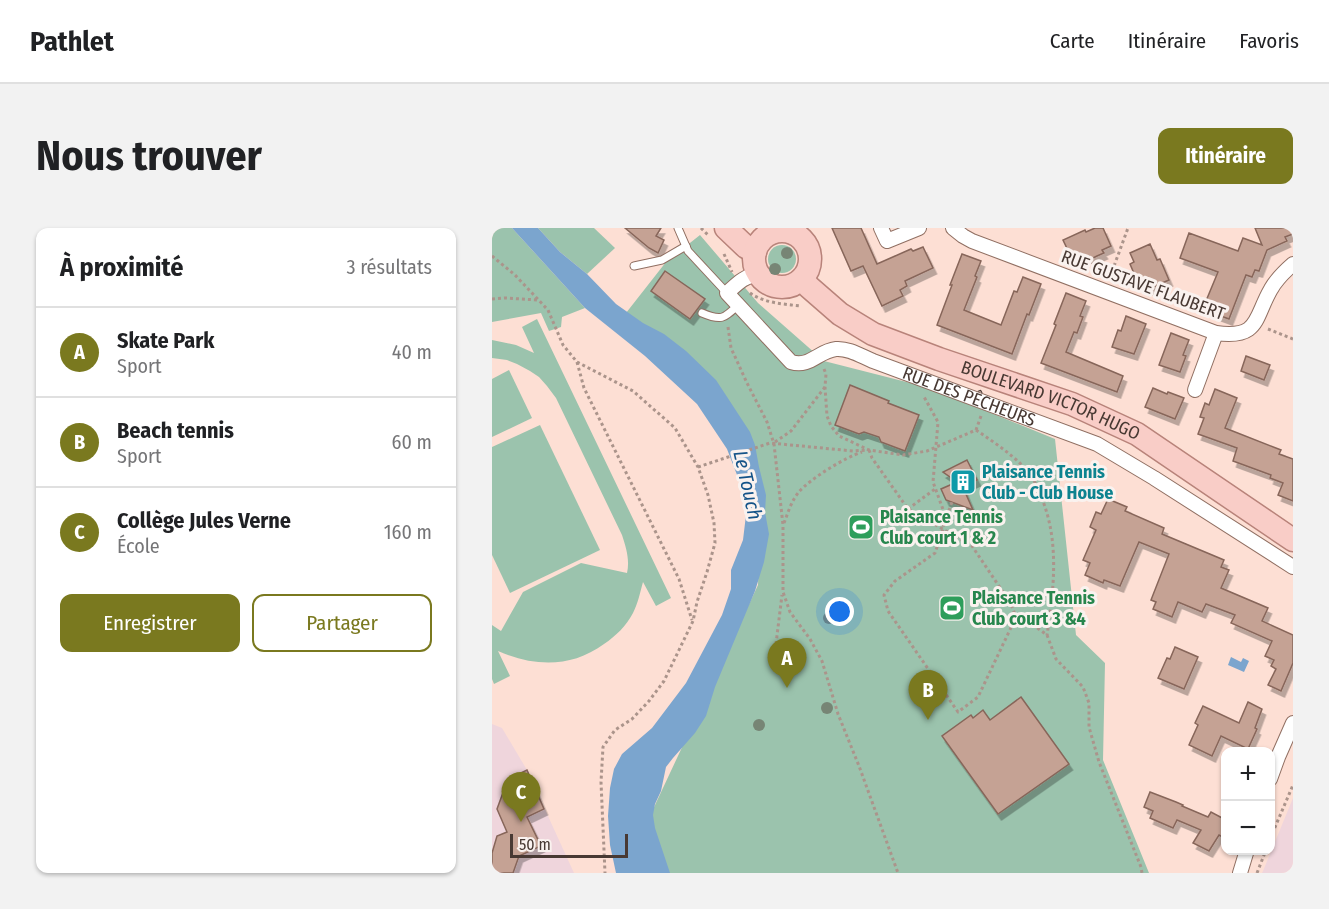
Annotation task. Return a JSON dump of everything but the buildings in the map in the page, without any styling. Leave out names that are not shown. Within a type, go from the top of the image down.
[{"type":"main road","points":[[783,230],[798,237],[808,249],[809,264],[802,279],[794,285],[784,287],[748,278],[754,263],[755,252],[763,239],[783,230]]},
{"type":"main road","points":[[719,239],[755,252]]},
{"type":"main road","name":"BOULEVARD VICTOR HUGO","points":[[802,279],[840,314],[873,334],[1072,405],[1137,434],[1293,540]]},
{"type":"street","points":[[881,228],[887,241],[919,228]]},
{"type":"street","name":"RUE GUSTAVE FLAUBERT","points":[[953,228],[972,241],[1216,333],[1231,335],[1244,332],[1255,324]]},
{"type":"street","points":[[1255,324],[1272,288],[1293,264]]},
{"type":"street","points":[[727,293],[748,278]]},
{"type":"street","name":"RUE DES PÊCHEURS","points":[[727,293],[791,362],[799,365],[807,363],[819,354],[835,349],[849,350],[923,380],[1097,444],[1293,567]]},
{"type":"street","points":[[1195,390],[1216,333]]},
{"type":"street","points":[[1275,765],[1293,723]]},
{"type":"street","points":[[1240,873],[1245,855]]},
{"type":"lane","name":"RUE DES PÊCHEURS","points":[[678,228],[688,251],[727,293]]},
{"type":"lane","points":[[634,266],[662,260],[686,246]]},
{"type":"lane","points":[[702,313],[721,319],[738,306]]},
{"type":"path","points":[[701,228],[719,239],[732,272],[748,278]]},
{"type":"path","points":[[1105,290],[1128,228]]},
{"type":"path","points":[[492,256],[515,275],[548,310],[563,345],[577,362],[633,392],[675,428],[698,467],[708,495],[714,524],[715,543],[693,621],[664,681],[632,719],[615,730],[603,747],[601,782],[605,873]]},
{"type":"path","points":[[492,299],[538,300]]},
{"type":"path","points":[[727,316],[731,348],[767,422],[783,525],[783,592],[773,668]]},
{"type":"path","points":[[1255,324],[1293,339]]},
{"type":"path","points":[[577,362],[584,388],[679,579],[693,621]]},
{"type":"path","points":[[923,380],[922,393],[938,422],[933,482],[945,515],[943,529],[935,554],[895,581],[884,595],[888,612],[958,712],[978,697],[1016,617]]},
{"type":"path","points":[[698,467],[772,443],[791,431],[825,387],[827,416],[839,436],[869,450],[872,458],[908,510],[972,546],[1011,604],[1016,617],[1047,635]]},
{"type":"path","points":[[772,443],[853,451],[869,450],[903,455],[927,451],[976,430],[985,403]]},
{"type":"path","points":[[976,430],[1000,446],[1031,475],[1047,510],[1054,549],[1053,593],[1047,635],[1056,659],[1083,687],[1089,703],[1089,727],[1099,762],[1142,873]]},
{"type":"path","points":[[783,525],[799,492],[854,454],[869,450]]},
{"type":"path","points":[[908,510],[936,489]]},
{"type":"path","points":[[945,515],[952,502]]},
{"type":"path","points":[[783,592],[790,612],[810,639],[822,661],[838,714],[898,873]]},
{"type":"path","points":[[1275,827],[1293,785]]},
{"type":"path","points":[[1257,873],[1264,855]]},
{"type":"shaded area","points":[[492,724],[502,728],[527,770],[574,873],[492,873]]},
{"type":"shaded area","points":[[1293,798],[1293,873],[1262,873],[1270,855],[1275,855],[1275,842]]},
{"type":"green space","points":[[492,228],[512,228],[585,308],[562,317],[561,327],[549,331],[541,313],[492,322]]},
{"type":"green space","points":[[538,228],[594,228],[615,248],[587,274],[560,252]]},
{"type":"green space","points":[[700,235],[758,303],[824,361],[930,388],[1055,439],[1076,635],[1105,663],[1103,760],[1149,873],[664,873],[648,820],[758,585],[760,518],[718,398],[626,313],[666,262]]},
{"type":"green space","points":[[782,245],[792,249],[796,259],[792,269],[782,273],[772,269],[768,259],[772,249]]},
{"type":"green space","points":[[537,319],[671,598],[656,606],[643,582],[635,609],[617,634],[591,652],[566,661],[539,662],[498,651],[510,676],[494,684],[492,679],[492,625],[501,631],[523,592],[581,563],[627,573],[628,568],[622,535],[556,398],[539,377],[530,371],[507,360],[492,358],[492,340],[516,345],[534,353],[522,327]]},
{"type":"green space","points":[[509,370],[532,418],[492,437],[492,379]]},
{"type":"green space","points":[[540,425],[600,550],[510,593],[492,555],[492,447]]},
{"type":"water","name":"Le Touch","points":[[512,228],[538,228],[560,252],[587,274],[616,304],[643,323],[664,334],[686,351],[716,380],[750,432],[755,445],[766,495],[765,512],[769,534],[764,562],[706,716],[695,733],[666,767],[653,815],[670,873],[616,873],[610,845],[608,816],[610,788],[614,769],[622,754],[652,728],[686,683],[722,615],[731,589],[731,570],[743,540],[746,515],[744,493],[727,449],[697,404],[645,356],[585,308]]},
{"type":"water","points":[[1231,657],[1241,662],[1243,658],[1249,661],[1244,672],[1228,665]]},
{"type":"place","name":"Plaisance Tennis Club - Club House","points":[[963,482]]},
{"type":"place","name":"Plaisance Tennis Club court 1 & 2","points":[[861,527]]},
{"type":"place","name":"Plaisance Tennis Club court 3 &4","points":[[952,608]]},
{"type":"place","name":"Skate Park","points":[[787,688]]},
{"type":"place","name":"Beach tennis","points":[[928,720]]},
{"type":"place","name":"Collège Jules Verne","points":[[521,822]]}]
